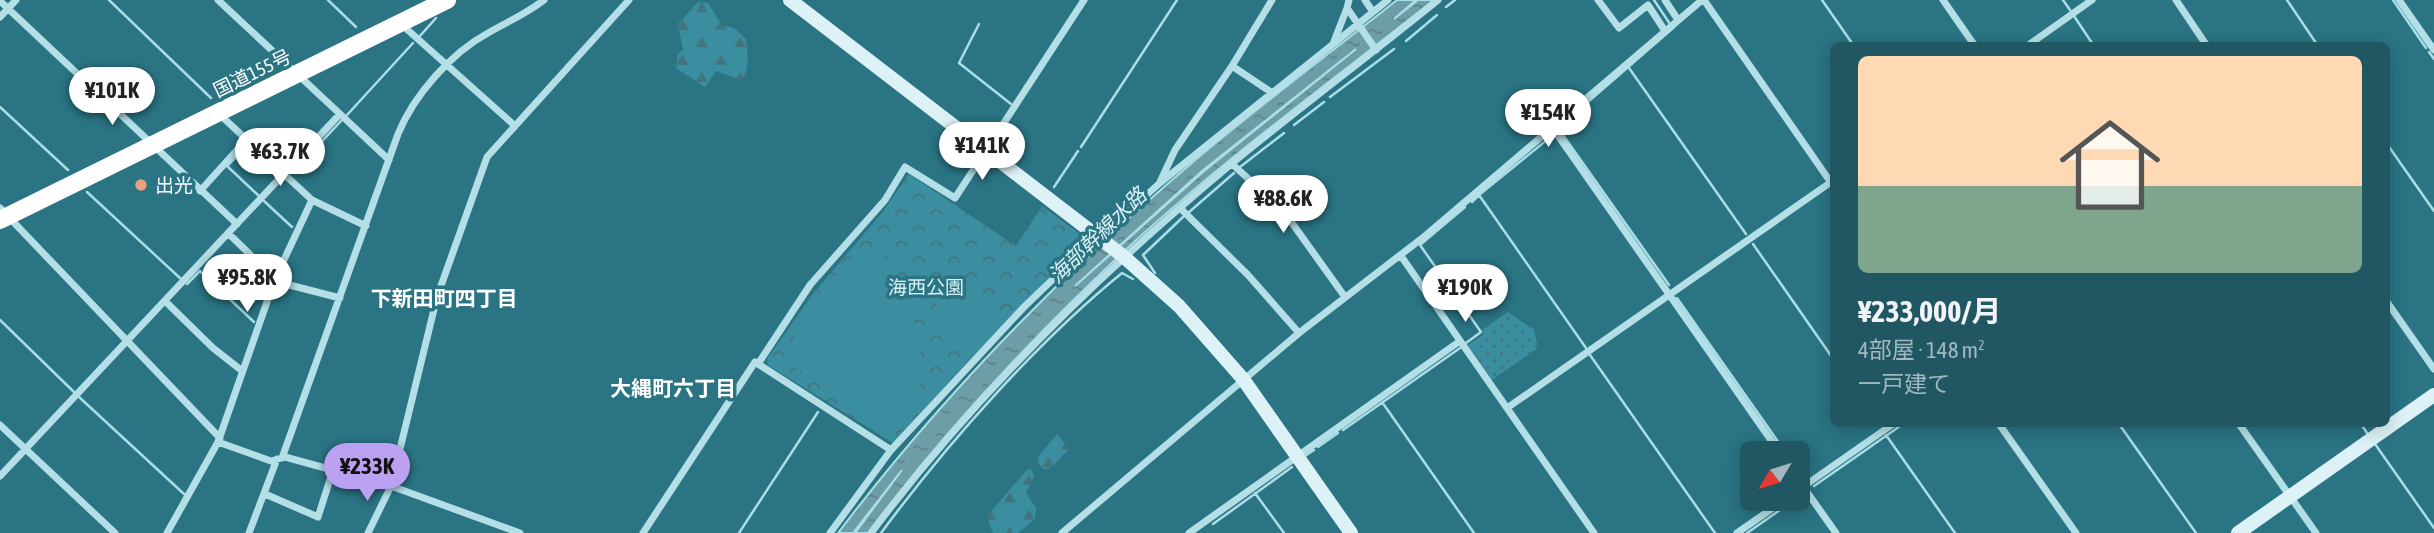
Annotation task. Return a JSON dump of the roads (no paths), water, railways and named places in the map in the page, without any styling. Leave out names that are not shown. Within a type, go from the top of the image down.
[{"type":"highway","name":"国道155号","points":[[3,215],[152,145],[441,1]]},
{"type":"street","points":[[0,17],[16,0]]},
{"type":"street","points":[[218,0],[389,160]]},
{"type":"street","points":[[226,8],[234,0]]},
{"type":"street","points":[[249,533],[280,459],[389,160],[414,99],[446,67],[486,34],[509,24],[544,0]]},
{"type":"street","points":[[368,533],[391,486],[437,297],[487,158],[629,0]]},
{"type":"street","points":[[790,0],[1125,257],[1207,334],[1243,379],[1351,533]]},
{"type":"street","points":[[643,533],[754,364],[758,364],[810,285],[885,200],[905,167],[955,198],[1084,0]]},
{"type":"street","points":[[1160,183],[1175,150],[1232,66],[1272,0]]},
{"type":"street","points":[[1365,0],[1373,12]]},
{"type":"street","points":[[830,533],[891,450],[1024,307],[1160,183],[1271,92],[1358,27],[1388,0]]},
{"type":"street","points":[[871,533],[956,427],[1030,349],[1125,257],[1232,164],[1438,0]]},
{"type":"street","points":[[1598,0],[1619,28],[1648,5],[1665,31]]},
{"type":"street","points":[[1665,0],[1678,20]]},
{"type":"street","points":[[1062,533],[1072,529],[1299,333],[1401,256],[1703,0],[1830,179]]},
{"type":"street","points":[[1943,0],[1972,42]]},
{"type":"street","points":[[2033,42],[2092,0]]},
{"type":"street","points":[[2176,0],[2204,42]]},
{"type":"street","points":[[2399,0],[2434,50]]},
{"type":"street","points":[[0,1],[237,225]]},
{"type":"street","points":[[1348,4],[1358,27],[1376,49]]},
{"type":"street","points":[[1332,44],[1348,4]]},
{"type":"street","points":[[400,23],[446,67],[514,125]]},
{"type":"street","points":[[1232,66],[1271,92]]},
{"type":"street","points":[[217,113],[312,200],[366,226]]},
{"type":"street","points":[[0,476],[340,114]]},
{"type":"street","points":[[1552,127],[1772,441]]},
{"type":"street","points":[[201,191],[247,139]]},
{"type":"street","points":[[1232,164],[1282,209],[1345,297]]},
{"type":"street","points":[[1507,408],[1830,185]]},
{"type":"street","points":[[167,533],[219,440],[274,280],[312,200]]},
{"type":"street","points":[[1180,208],[1248,275],[1299,333]]},
{"type":"street","points":[[3,215],[127,341],[219,440],[271,461],[280,459],[333,470],[391,486],[520,533]]},
{"type":"street","points":[[228,233],[274,280],[340,298]]},
{"type":"street","points":[[1401,256],[1594,533]]},
{"type":"street","points":[[165,301],[212,348],[241,370]]},
{"type":"street","points":[[2390,306],[2434,369]]},
{"type":"street","points":[[1189,533],[1460,341]]},
{"type":"street","points":[[758,364],[891,450]]},
{"type":"street","points":[[2390,427],[2434,396]]},
{"type":"street","points":[[0,425],[115,533]]},
{"type":"street","points":[[1810,482],[1889,427]]},
{"type":"street","points":[[2001,427],[2076,533]]},
{"type":"street","points":[[2241,427],[2316,533]]},
{"type":"street","points":[[2238,533],[2389,427]]},
{"type":"street","points":[[265,494],[318,516],[333,470]]},
{"type":"street","points":[[1810,501],[1836,533]]},
{"type":"street","points":[[1737,533],[1769,511]]},
{"type":"water","points":[[1397,0],[1416,0],[1394,19],[1418,0],[1434,0],[1193,190],[1117,258],[987,390],[925,460],[868,533],[855,533],[902,470],[853,533],[838,533],[961,385],[1097,248],[1193,162]],"holes":[[[1356,49],[1203,172],[1075,286],[1202,171]]]},
{"type":"waterway","points":[[109,0],[211,98]]},
{"type":"waterway","points":[[328,0],[356,27]]},
{"type":"waterway","points":[[1081,147],[1177,0]]},
{"type":"waterway","points":[[1446,7],[1455,0]]},
{"type":"waterway","points":[[1654,0],[1670,24]]},
{"type":"waterway","points":[[1822,0],[1851,42]]},
{"type":"waterway","points":[[2063,0],[2070,10]]},
{"type":"waterway","points":[[2287,0],[2315,42]]},
{"type":"waterway","points":[[2393,0],[2426,48]]},
{"type":"waterway","points":[[1406,41],[1437,15]]},
{"type":"waterway","points":[[2074,16],[2091,42]]},
{"type":"waterway","points":[[420,36],[436,18]]},
{"type":"waterway","points":[[979,24],[959,63],[1011,104]]},
{"type":"waterway","points":[[1669,285],[1558,128],[1673,28]]},
{"type":"waterway","points":[[347,115],[413,43]]},
{"type":"waterway","points":[[1330,97],[1394,49]]},
{"type":"waterway","points":[[2429,52],[2434,59]]},
{"type":"waterway","points":[[1629,68],[1746,234]]},
{"type":"waterway","points":[[1294,125],[1324,102]]},
{"type":"waterway","points":[[0,107],[68,170]]},
{"type":"waterway","points":[[295,170],[341,121]]},
{"type":"waterway","points":[[1240,167],[1284,133]]},
{"type":"waterway","points":[[1553,135],[1479,195],[1586,348]]},
{"type":"waterway","points":[[2390,148],[2434,211]]},
{"type":"waterway","points":[[244,149],[227,166],[259,196]]},
{"type":"waterway","points":[[1054,187],[1078,151]]},
{"type":"waterway","points":[[1188,213],[1234,173]]},
{"type":"waterway","points":[[87,192],[181,279]]},
{"type":"waterway","points":[[1472,202],[1479,195]]},
{"type":"waterway","points":[[264,201],[292,227]]},
{"type":"waterway","points":[[1465,207],[1420,245],[1481,332],[1466,343]]},
{"type":"waterway","points":[[1155,273],[1143,255],[1183,217]]},
{"type":"waterway","points":[[1753,244],[1830,354]]},
{"type":"waterway","points":[[187,284],[200,271],[254,322]]},
{"type":"waterway","points":[[881,533],[934,465],[1025,363],[1122,273],[1133,279]]},
{"type":"waterway","points":[[1677,298],[1778,441]]},
{"type":"waterway","points":[[0,320],[74,392]]},
{"type":"waterway","points":[[1343,430],[1460,348]]},
{"type":"waterway","points":[[1590,355],[1715,533]]},
{"type":"waterway","points":[[79,397],[184,494]]},
{"type":"waterway","points":[[1382,402],[1474,533]]},
{"type":"waterway","points":[[739,533],[818,412]]},
{"type":"waterway","points":[[1814,486],[1899,427]]},
{"type":"waterway","points":[[2121,427],[2196,533]]},
{"type":"waterway","points":[[2363,427],[2367,433]]},
{"type":"waterway","points":[[1318,447],[1338,433]]},
{"type":"waterway","points":[[1886,435],[1955,533]]},
{"type":"waterway","points":[[2375,444],[2434,528]]},
{"type":"waterway","points":[[1305,456],[1314,450]]},
{"type":"waterway","points":[[1213,524],[1292,467]]},
{"type":"waterway","points":[[1255,493],[1284,533]]},
{"type":"waterway","points":[[1747,533],[1779,511]]},
{"type":"place","name":"出光","points":[[141,185]]},
{"type":"district","name":"下新田町四丁目","points":[[444,298]]},
{"type":"district","name":"大縄町六丁目","points":[[673,388]]},
{"type":"water label","name":"海部幹線水路","points":[[1097,235]]},
{"type":"park label","name":"海西公園","points":[[926,287]]}]
